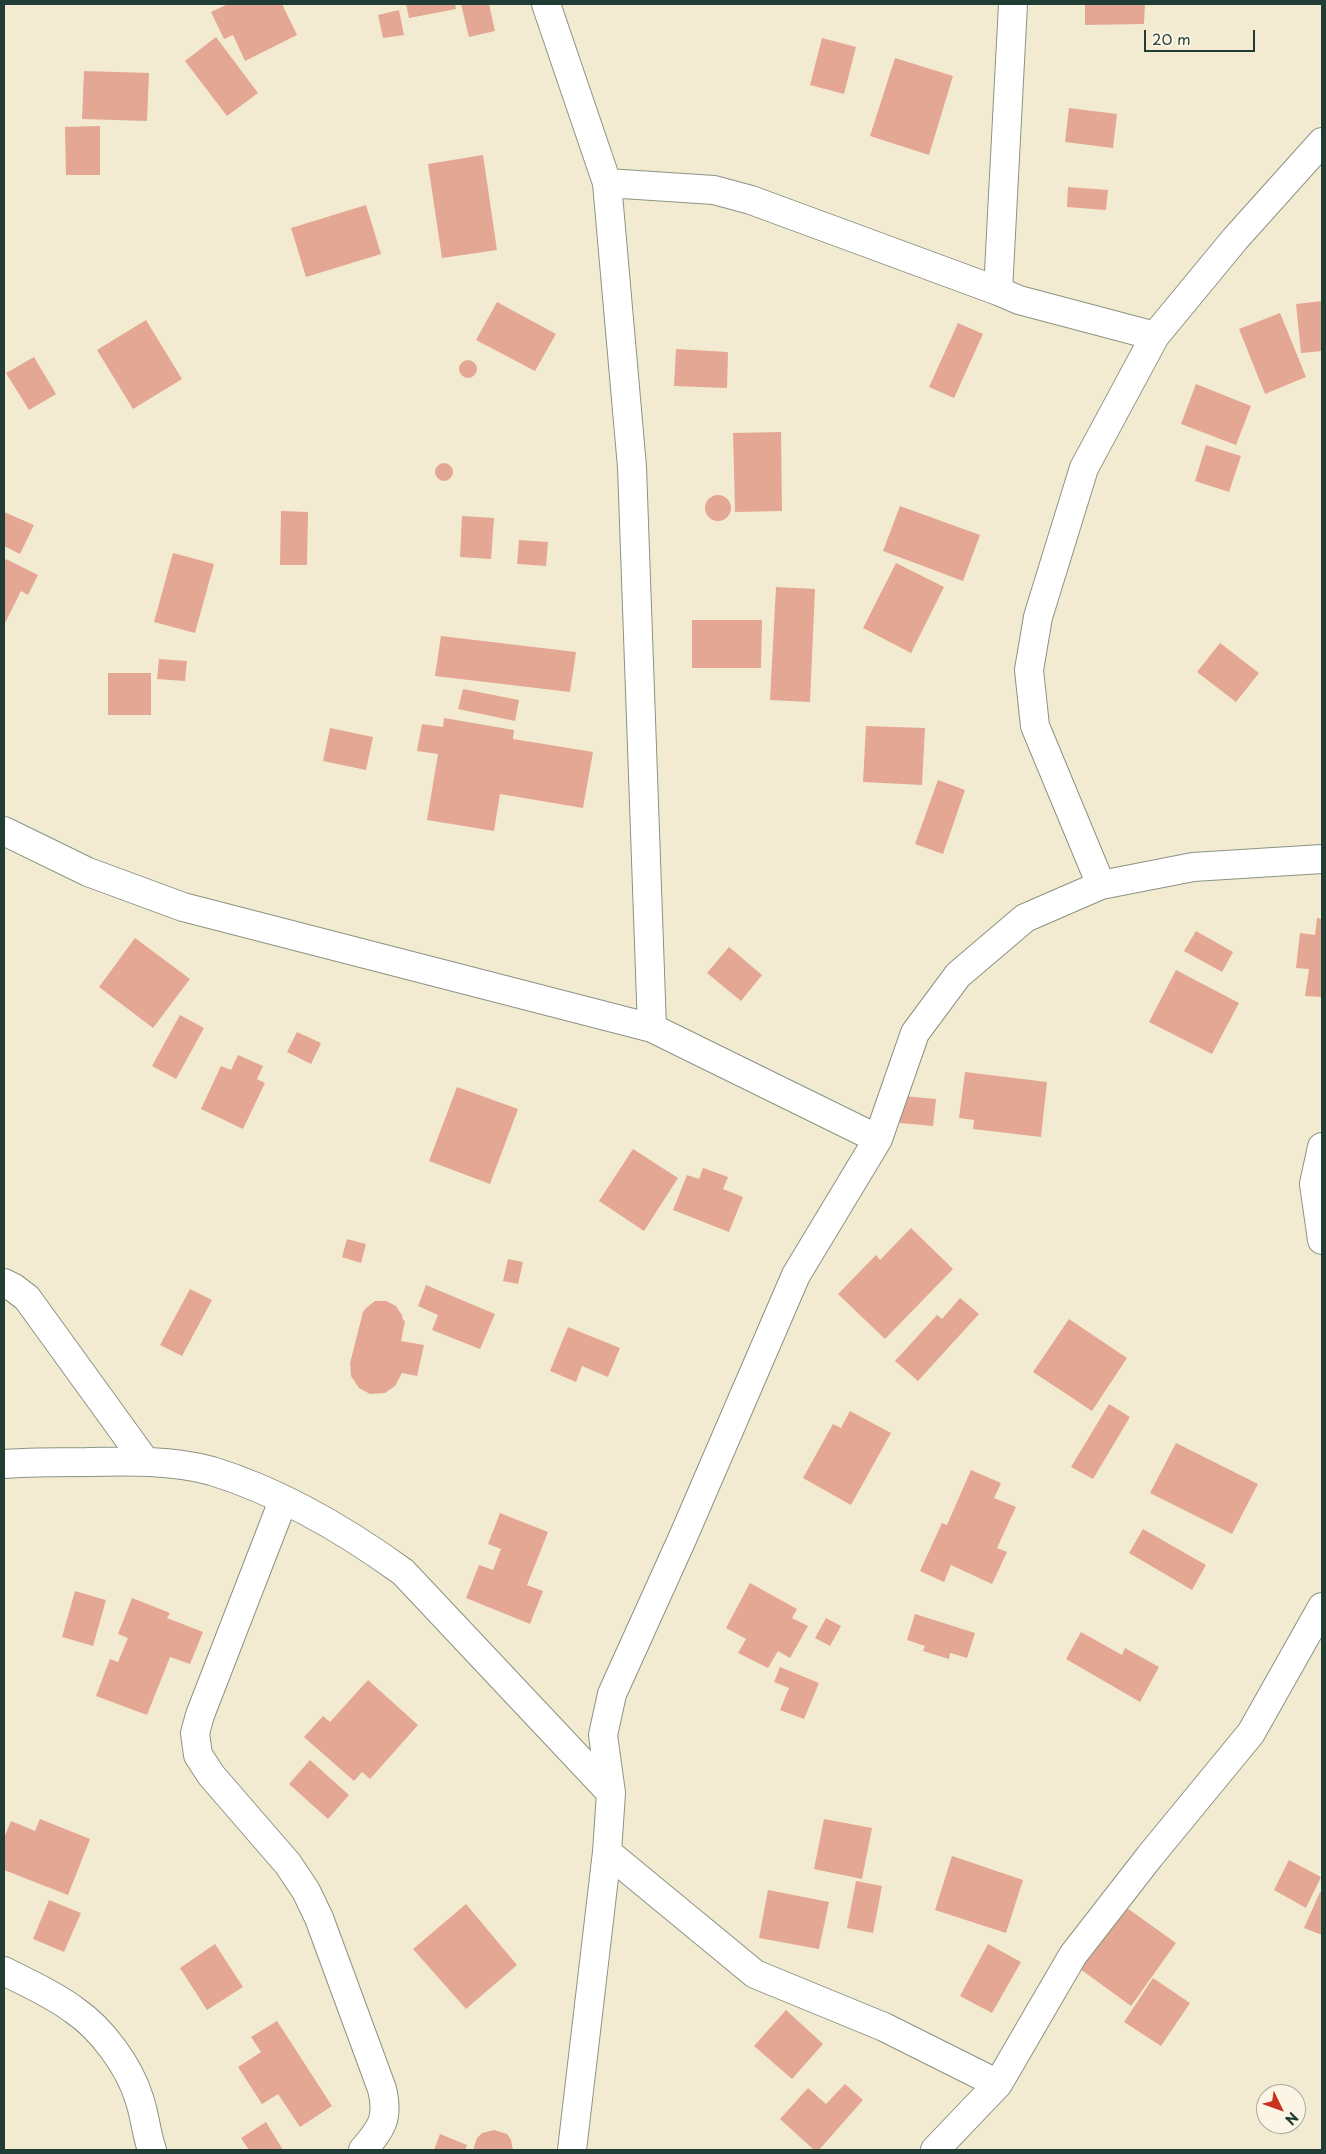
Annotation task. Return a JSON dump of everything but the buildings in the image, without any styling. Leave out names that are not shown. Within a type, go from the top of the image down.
[{"type":"street","points":[[546,4],[607,183],[632,467],[652,1028]]},
{"type":"street","points":[[998,291],[1013,4]]},
{"type":"street","points":[[1101,885],[1035,726],[1030,670],[1038,617],[1084,468],[1156,336],[1235,239],[1322,142]]},
{"type":"street","points":[[607,183],[714,190],[751,200],[1019,300],[1156,336]]},
{"type":"street","points":[[4,831],[88,872],[183,907],[652,1028],[878,1139]]},
{"type":"street","points":[[572,2150],[606,1852],[611,1793],[603,1735],[612,1694],[683,1537],[796,1275],[878,1139],[915,1033],[958,975],[1025,918],[1101,885],[1193,867],[1322,859]]},
{"type":"street","points":[[1322,1147],[1314,1184],[1322,1240]]},
{"type":"street","points":[[4,1283],[27,1298],[145,1461]]},
{"type":"street","points":[[4,1464],[145,1461],[210,1471],[256,1488],[325,1522],[403,1572],[611,1793]]},
{"type":"street","points":[[283,1501],[195,1734],[198,1755],[211,1775],[288,1864],[306,1891],[319,1918],[387,2107],[382,2124],[363,2150]]},
{"type":"street","points":[[935,2150],[998,2084],[1072,1955],[1251,1733],[1322,1607]]},
{"type":"street","points":[[606,1852],[755,1974],[884,2027],[998,2084]]},
{"type":"street","points":[[4,1970],[75,2010],[112,2045],[140,2098],[146,2135],[152,2150]]}]
